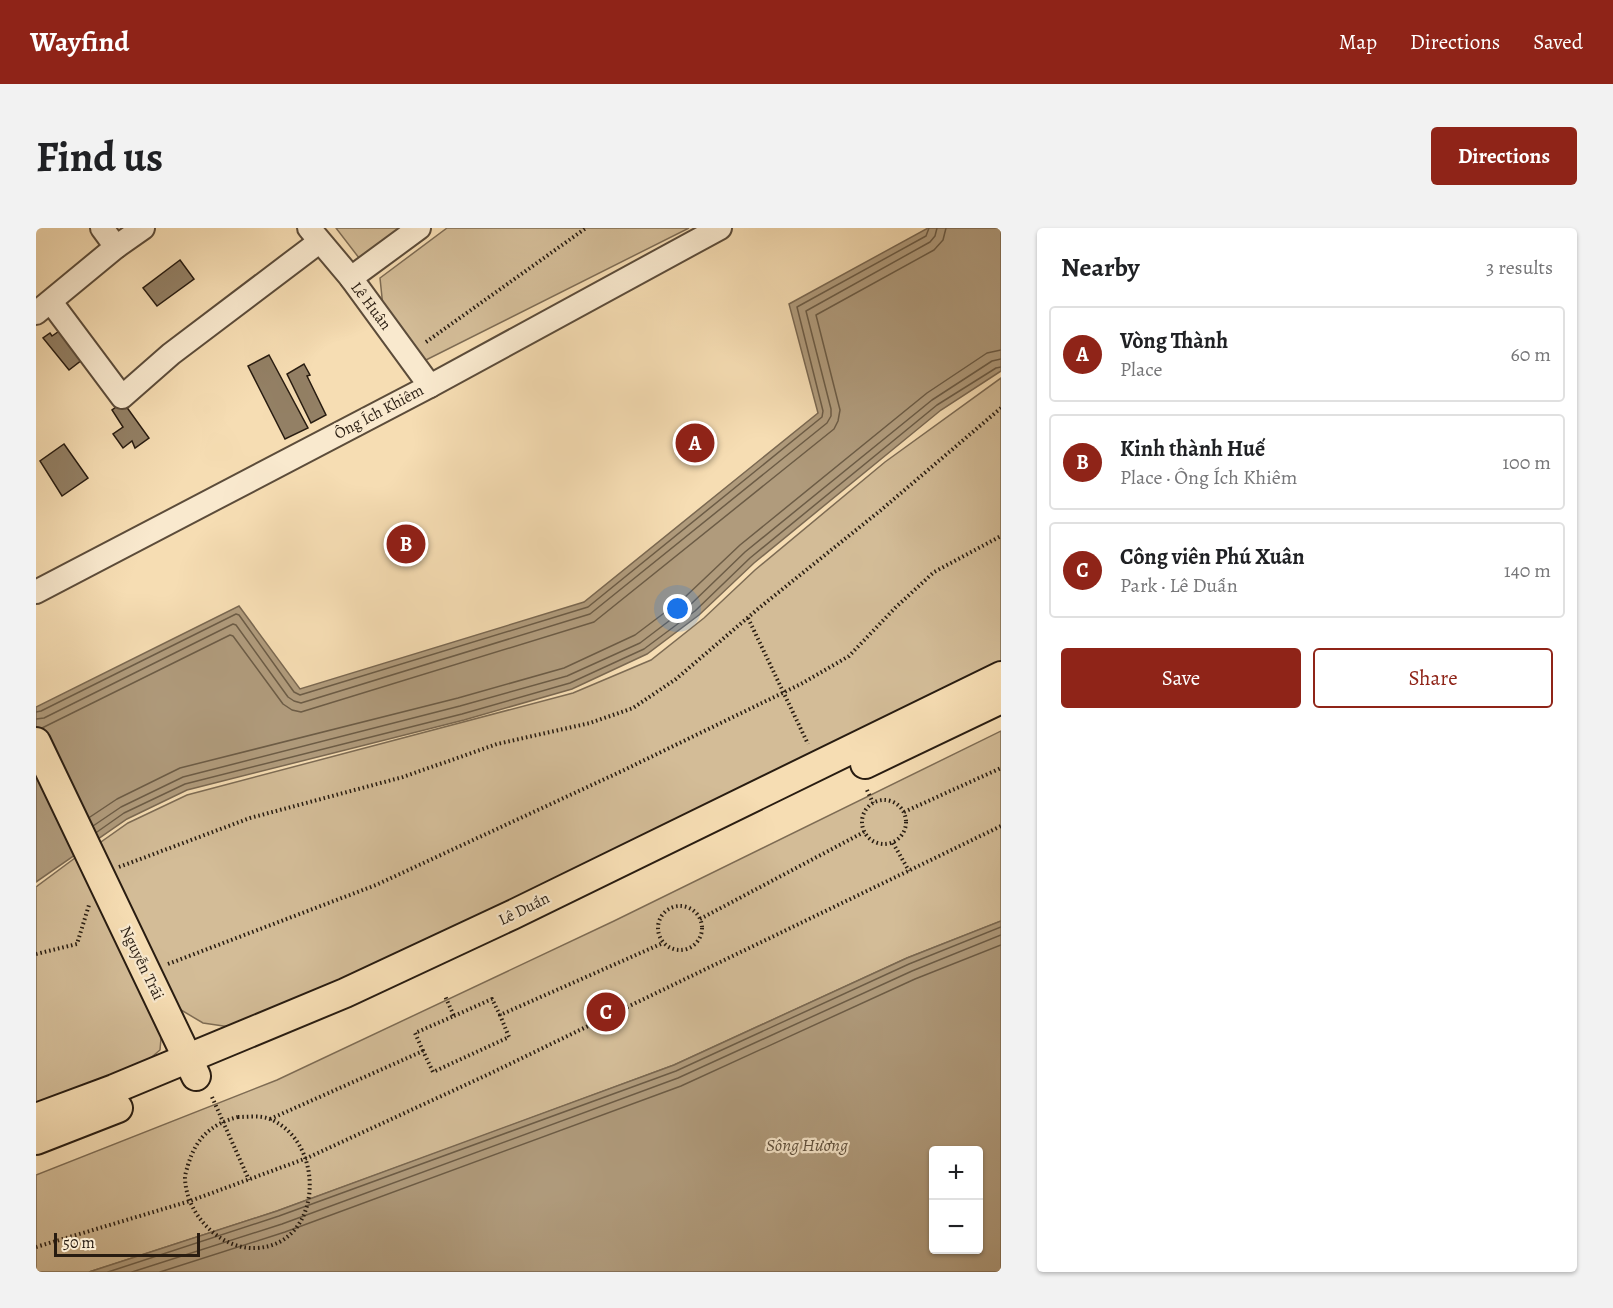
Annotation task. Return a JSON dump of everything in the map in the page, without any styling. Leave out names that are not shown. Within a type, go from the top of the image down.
[{"type":"main road","name":"Lê Duẩn","points":[[36,1118],[114,1089],[199,1077],[345,993],[501,920],[1001,676]]},
{"type":"main road","name":"Lê Duẩn","points":[[36,1140],[199,1077],[466,957],[1001,699]]},
{"type":"main road","name":"Nguyễn Trãi","points":[[36,742],[199,1077]]},
{"type":"street","points":[[102,228],[116,247]]},
{"type":"street","points":[[143,228],[116,247],[43,308],[122,396],[314,235]]},
{"type":"street","points":[[351,278],[419,228]]},
{"type":"street","name":"Ông Ích Khiêm","points":[[36,592],[430,386],[720,228]]},
{"type":"street","name":"Lê Huân","points":[[314,235],[351,278],[430,386]]},
{"type":"path","points":[[426,342],[586,228]]},
{"type":"path","points":[[116,868],[250,818],[403,777],[497,744],[590,723],[633,708],[676,679],[1001,408]]},
{"type":"path","points":[[168,964],[376,885],[784,693],[849,656],[895,608],[934,572],[1001,536]]},
{"type":"path","points":[[748,618],[808,744]]},
{"type":"path","points":[[904,812],[1001,768]]},
{"type":"path","points":[[867,790],[873,803]]},
{"type":"path","points":[[878,800],[893,802],[904,812],[906,819],[904,833],[893,843],[878,844],[864,832],[861,823],[862,815],[873,803],[878,800]]},
{"type":"path","points":[[36,1247],[190,1201],[307,1158],[487,1075],[1001,826]]},
{"type":"path","points":[[700,919],[864,832]]},
{"type":"path","points":[[893,843],[909,871]]},
{"type":"path","points":[[36,954],[77,944],[91,899]]},
{"type":"path","points":[[675,906],[689,908],[700,919],[702,925],[700,939],[689,949],[675,950],[663,943],[657,928],[658,921],[668,909],[675,906]]},
{"type":"path","points":[[500,1015],[663,943]]},
{"type":"path","points":[[445,996],[454,1016]]},
{"type":"path","points":[[492,999],[509,1037],[433,1072],[415,1033],[454,1016],[492,999]]},
{"type":"path","points":[[270,1119],[423,1051]]},
{"type":"path","points":[[199,1077],[249,1180]]},
{"type":"path","points":[[238,1117],[270,1119],[298,1141],[307,1158],[310,1178],[308,1208],[296,1228],[279,1242],[256,1248],[228,1244],[215,1236],[196,1213],[190,1201],[185,1177],[192,1151],[208,1131],[222,1121],[238,1117]]},
{"type":"shaded area","points":[[336,228],[419,228],[366,267]]},
{"type":"shaded area","points":[[447,228],[689,228],[422,362],[383,307],[380,278]]},
{"type":"shaded area","points":[[1001,378],[1001,663],[531,892],[237,1028],[203,1023],[176,1007],[96,852],[101,842],[128,823],[187,795],[573,693],[651,660],[704,618],[755,570],[885,462]]},
{"type":"shaded area","points":[[1001,731],[1001,921],[907,958],[674,1065],[277,1211],[89,1272],[36,1272],[36,1175],[277,1080],[614,921]]},
{"type":"shaded area","points":[[75,858],[84,858],[162,1026],[160,1050],[140,1067],[36,1103],[36,887]]},
{"type":"water","points":[[928,228],[1001,228],[1001,371],[941,410],[754,563],[699,615],[647,654],[572,689],[464,720],[187,790],[127,819],[36,882],[36,707],[239,606],[300,689],[584,602],[818,413],[789,304]]},
{"type":"water","name":"Sông Hương","points":[[1001,921],[1001,1272],[89,1272],[277,1211],[674,1065],[907,958]]},
{"type":"building","points":[[180,260],[194,279],[157,306],[143,288]]},
{"type":"building","points":[[65,327],[87,356],[69,370],[43,338],[50,333],[52,336]]},
{"type":"building","points":[[269,355],[308,428],[285,439],[248,366]]},
{"type":"building","points":[[304,364],[310,375],[307,376],[326,415],[311,423],[287,374]]},
{"type":"building","points":[[123,402],[149,438],[135,448],[132,441],[123,448],[113,434],[123,427],[112,410]]},
{"type":"building","points":[[64,444],[88,478],[62,496],[40,461]]},
{"type":"place","name":"Vòng Thành","points":[[695,443]]},
{"type":"place","name":"Kinh thành Huế","points":[[406,544]]},
{"type":"place","name":"Công viên Phú Xuân","points":[[606,1012]]}]
